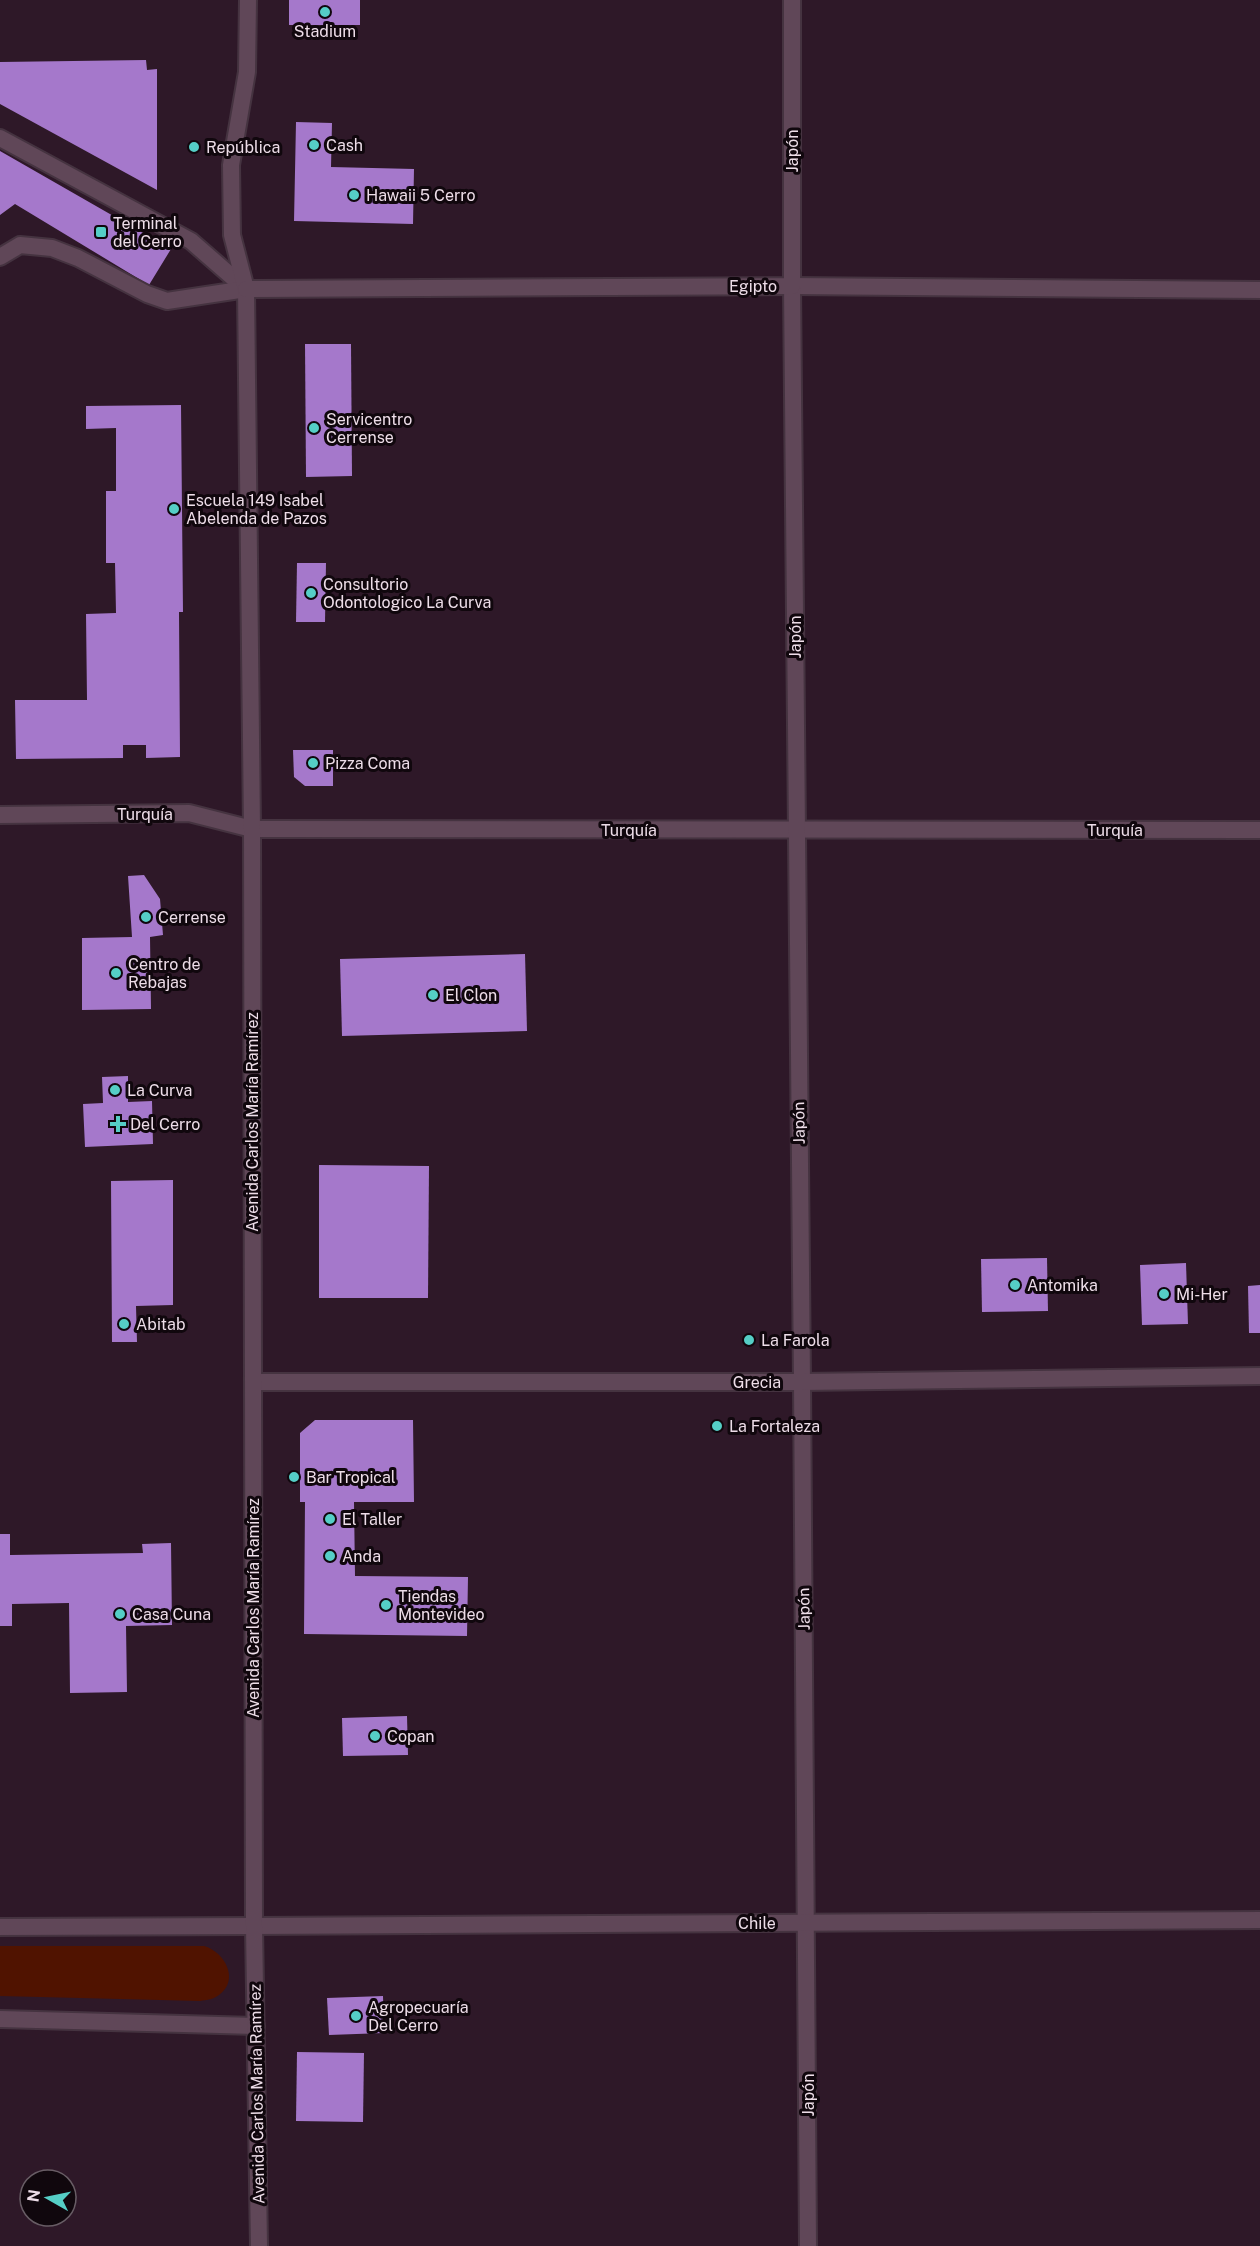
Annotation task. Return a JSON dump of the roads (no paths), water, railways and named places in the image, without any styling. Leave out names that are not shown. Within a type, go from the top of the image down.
[{"type":"street","name":"Avenida Carlos María Ramírez","points":[[248,0],[247,72],[231,165],[232,235],[246,289],[252,829],[254,1926],[259,2246]]},
{"type":"street","name":"Japón","points":[[792,0],[792,286],[808,2246]]},
{"type":"street","points":[[0,138],[191,241],[246,289]]},
{"type":"street","name":"Egipto","points":[[0,257],[20,245],[52,248],[78,258],[147,294],[167,301],[246,289],[792,286],[1260,290]]},
{"type":"street","name":"Turquía","points":[[0,815],[189,813],[252,829],[1260,830]]},
{"type":"street","name":"Grecia","points":[[253,1382],[802,1382],[1260,1376]]},
{"type":"street","name":"Chile","points":[[0,1927],[1260,1920]]},
{"type":"street","points":[[0,2019],[256,2026]]},
{"type":"place","name":"Stadium","points":[[325,12]]},
{"type":"place","name":"Cash","points":[[314,145]]},
{"type":"place","name":"República","points":[[194,147]]},
{"type":"place","name":"Hawaii 5 Cerro","points":[[354,195]]},
{"type":"place","name":"Terminal del Cerro","points":[[101,232]]},
{"type":"place","name":"Servicentro Cerrense","points":[[314,428]]},
{"type":"place","name":"Escuela 149 Isabel Abelenda de Pazos","points":[[174,509]]},
{"type":"place","name":"Consultorio Odontologico La Curva","points":[[311,593]]},
{"type":"place","name":"Pizza Coma","points":[[313,763]]},
{"type":"place","name":"Cerrense","points":[[146,917]]},
{"type":"place","name":"Centro de Rebajas","points":[[116,973]]},
{"type":"place","name":"El Clon","points":[[433,995]]},
{"type":"place","name":"La Curva","points":[[115,1090]]},
{"type":"place","name":"Del Cerro","points":[[118,1124]]},
{"type":"place","name":"Antomika","points":[[1015,1285]]},
{"type":"place","name":"Mi-Her","points":[[1164,1294]]},
{"type":"place","name":"Abitab","points":[[124,1324]]},
{"type":"place","name":"La Farola","points":[[749,1340]]},
{"type":"place","name":"La Fortaleza","points":[[717,1426]]},
{"type":"place","name":"Bar Tropical","points":[[294,1477]]},
{"type":"place","name":"El Taller","points":[[330,1519]]},
{"type":"place","name":"Anda","points":[[330,1556]]},
{"type":"place","name":"Tiendas Montevideo","points":[[386,1605]]},
{"type":"place","name":"Casa Cuna","points":[[120,1614]]},
{"type":"place","name":"Copan","points":[[375,1736]]},
{"type":"place","name":"Agropecuaría Del Cerro","points":[[356,2016]]}]
